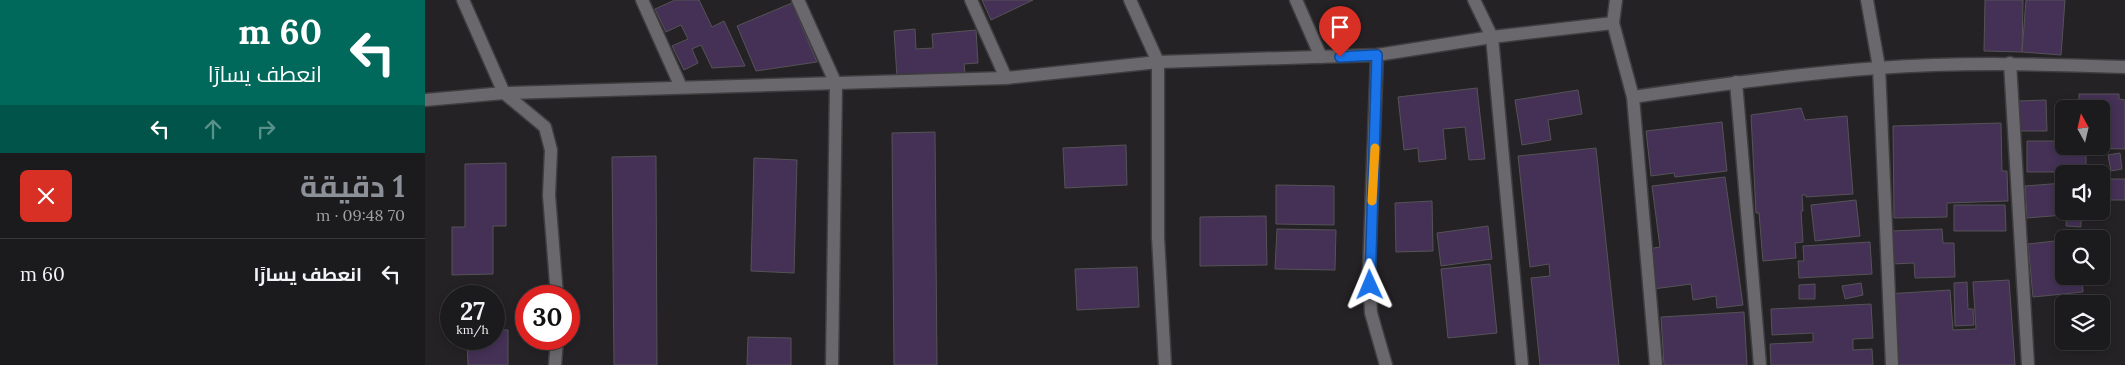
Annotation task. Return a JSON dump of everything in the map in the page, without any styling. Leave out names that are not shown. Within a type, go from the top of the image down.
[{"type":"street","points":[[463,0],[504,93],[545,128],[551,150],[549,195],[556,285]]},
{"type":"street","points":[[642,0],[681,88]]},
{"type":"street","points":[[798,0],[836,84],[832,365]]},
{"type":"street","points":[[971,0],[1006,78]]},
{"type":"street","points":[[1130,0],[1158,62],[1158,238],[1165,365]]},
{"type":"street","points":[[1295,0],[1321,58]]},
{"type":"street","points":[[1474,0],[1492,37],[1522,365]]},
{"type":"street","points":[[1615,0],[1613,23],[1633,97],[1657,365]]},
{"type":"street","points":[[1867,0],[1879,68],[1892,365]]},
{"type":"street","points":[[425,100],[504,93],[1006,78],[1158,62],[1377,55],[1492,37],[1613,23]]},
{"type":"street","points":[[1377,55],[1369,271],[1371,313],[1386,365]]},
{"type":"street","points":[[1633,97],[1736,82],[1879,68],[2010,63],[2125,67]]},
{"type":"street","points":[[2010,63],[2028,365]]},
{"type":"street","points":[[1736,82],[1760,365]]},
{"type":"street","points":[[555,365],[556,350]]},
{"type":"building","points":[[675,0],[699,0],[712,27],[724,21],[745,66],[712,68],[701,45],[692,49],[698,63],[684,70],[672,46],[688,39],[681,25],[666,32],[655,9]]},
{"type":"building","points":[[982,0],[1033,0],[991,20]]},
{"type":"building","points":[[1985,0],[2023,0],[2022,52],[1984,51]]},
{"type":"building","points":[[2026,0],[2065,0],[2061,55],[2022,52]]},
{"type":"building","points":[[792,3],[817,62],[756,71],[737,26]]},
{"type":"building","points":[[915,29],[916,49],[933,48],[932,34],[976,30],[978,63],[964,64],[965,73],[897,77],[894,31]]},
{"type":"building","points":[[1477,88],[1485,159],[1469,160],[1465,127],[1443,129],[1446,159],[1419,162],[1418,148],[1404,150],[1398,97]]},
{"type":"building","points":[[1578,90],[1582,114],[1548,120],[1551,140],[1522,145],[1515,100]]},
{"type":"building","points":[[2079,94],[2119,94],[2119,99],[2125,100],[2125,149],[2110,149],[2110,100],[2079,100]]},
{"type":"building","points":[[2046,100],[2047,131],[2019,131],[2018,101]]},
{"type":"building","points":[[1801,108],[1805,120],[1847,116],[1853,194],[1806,197],[1806,195],[1802,195],[1803,242],[1795,243],[1796,258],[1763,261],[1759,213],[1756,213],[1751,115]]},
{"type":"building","points":[[1722,122],[1727,171],[1675,177],[1674,173],[1651,176],[1646,131]]},
{"type":"building","points":[[2001,123],[2002,171],[2007,171],[2008,201],[1947,203],[1947,217],[1894,218],[1893,126]]},
{"type":"building","points":[[935,132],[937,365],[894,365],[892,133]]},
{"type":"building","points":[[2027,141],[2055,141],[2055,155],[2086,155],[2086,165],[2055,165],[2055,172],[2027,172]]},
{"type":"building","points":[[1126,145],[1127,185],[1065,188],[1063,148]]},
{"type":"building","points":[[1596,148],[1619,365],[1540,365],[1531,278],[1550,276],[1549,264],[1530,267],[1518,156]]},
{"type":"building","points":[[2120,153],[2122,169],[2111,171],[2108,155]]},
{"type":"building","points":[[656,156],[657,365],[614,365],[612,157]]},
{"type":"building","points":[[754,158],[797,160],[794,273],[751,271]]},
{"type":"building","points":[[506,163],[506,226],[493,226],[493,274],[452,275],[452,227],[465,227],[465,164]]},
{"type":"building","points":[[1725,177],[1743,305],[1717,308],[1716,296],[1693,300],[1691,284],[1653,289],[1648,249],[1660,247],[1652,186]]},
{"type":"building","points":[[2110,179],[2125,179],[2125,200],[2110,200]]},
{"type":"building","points":[[2055,184],[2055,216],[2027,218],[2025,186]]},
{"type":"building","points":[[1276,185],[1334,186],[1334,225],[1276,224]]},
{"type":"building","points":[[1856,200],[1860,236],[1815,241],[1811,205]]},
{"type":"building","points":[[1432,201],[1433,251],[1396,252],[1395,203]]},
{"type":"building","points":[[1954,205],[2005,205],[2006,231],[1954,231]]},
{"type":"building","points":[[1266,216],[1267,265],[1200,266],[1200,217]]},
{"type":"building","points":[[2066,220],[2081,220],[2081,227],[2066,226]]},
{"type":"building","points":[[1488,226],[1492,259],[1441,266],[1437,233]]},
{"type":"building","points":[[1277,229],[1336,230],[1335,270],[1275,269]]},
{"type":"building","points":[[1942,229],[1943,243],[1954,243],[1955,277],[1915,278],[1914,263],[1892,264],[1891,231]]},
{"type":"building","points":[[2055,241],[2055,285],[2083,285],[2083,292],[2033,297],[2028,244]]},
{"type":"building","points":[[1870,242],[1872,274],[1799,278],[1798,261],[1804,261],[1803,246]]},
{"type":"building","points":[[1490,264],[1497,333],[1448,338],[1441,269]]},
{"type":"building","points":[[1137,267],[1139,307],[1077,310],[1075,269]]},
{"type":"building","points":[[2009,280],[2015,365],[1892,365],[1887,294],[1950,290],[1953,330],[1976,329],[1973,282]]},
{"type":"building","points":[[1967,282],[1968,309],[1973,309],[1974,325],[1955,326],[1954,283]]},
{"type":"building","points":[[1861,283],[1863,295],[1845,299],[1842,286]]},
{"type":"building","points":[[1815,284],[1815,299],[1799,299],[1799,285]]},
{"type":"building","points":[[1871,304],[1873,338],[1853,339],[1853,350],[1872,349],[1873,365],[1771,365],[1770,344],[1813,342],[1813,333],[1772,335],[1771,309]]},
{"type":"building","points":[[1744,312],[1747,365],[1664,365],[1661,317]]},
{"type":"building","points":[[505,330],[508,330],[508,365],[468,365],[467,350],[505,350]]},
{"type":"building","points":[[748,337],[791,338],[791,365],[747,365]]},
{"type":"slow traffic","points":[[1372,201],[1375,148]]},
{"type":"route","points":[[1340,57],[1377,55],[1370,285]]}]
